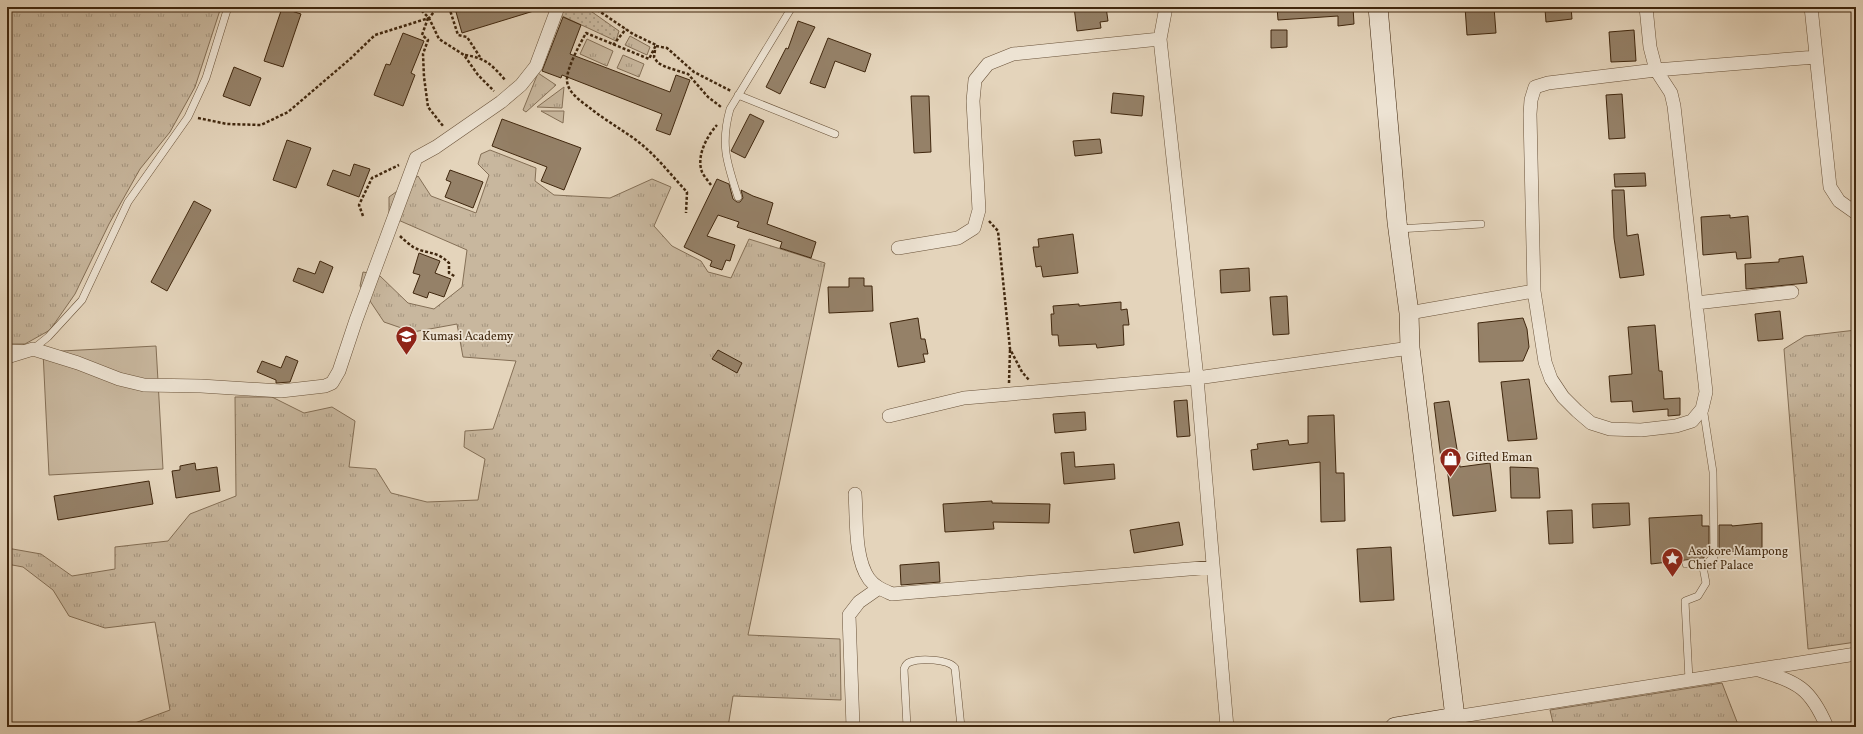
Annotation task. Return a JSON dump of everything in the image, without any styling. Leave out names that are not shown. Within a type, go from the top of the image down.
[{"type":"street","points":[[7,357],[33,349],[144,385],[201,386],[281,391],[325,386],[332,383],[339,371],[356,320],[416,158],[505,99],[521,85],[536,66],[558,7]]},
{"type":"street","points":[[1166,7],[1160,39],[1197,378],[1226,727]]},
{"type":"street","points":[[1378,7],[1398,229],[1409,312],[1410,348],[1451,722]]},
{"type":"street","points":[[1646,7],[1650,47],[1656,70],[1671,93],[1674,106],[1706,392],[1703,407],[1692,421],[1676,426],[1641,430],[1610,429],[1591,423],[1563,397],[1551,378],[1545,362],[1534,291],[1530,114],[1531,100],[1535,87],[1548,83],[1656,70],[1816,57]]},
{"type":"street","points":[[1811,7],[1830,187],[1839,201],[1856,213]]},
{"type":"street","points":[[898,248],[958,238],[974,228],[979,210],[973,101],[974,80],[988,64],[1013,54],[1160,39]]},
{"type":"street","points":[[1409,312],[1534,291]]},
{"type":"street","points":[[1696,303],[1792,292]]},
{"type":"street","points":[[889,416],[964,398],[1197,378],[1410,348]]},
{"type":"street","points":[[856,494],[858,546],[863,565],[869,579],[878,588],[892,594],[1213,567]]},
{"type":"street","points":[[853,727],[849,615],[859,602],[878,588]]},
{"type":"street","points":[[1395,727],[1451,722],[1689,680],[1856,654]]},
{"type":"street","points":[[1757,669],[1792,682],[1810,695],[1827,727]]},
{"type":"lane","points":[[7,348],[33,349],[48,337],[82,300],[128,202],[188,117],[206,78],[228,7]]},
{"type":"lane","points":[[738,197],[726,160],[725,126],[728,111],[792,7]]},
{"type":"lane","points":[[738,95],[835,134]]},
{"type":"lane","points":[[1398,229],[1481,224]]},
{"type":"lane","points":[[1702,566],[1714,557],[1713,472],[1703,407]]},
{"type":"lane","points":[[1686,564],[1702,562],[1706,584],[1698,596],[1686,601],[1689,680]]},
{"type":"lane","points":[[906,727],[904,669],[912,661],[942,660],[951,663],[955,668],[961,727]]},
{"type":"path","points":[[418,7],[428,18],[439,39],[464,55],[478,75],[490,88],[505,99]]},
{"type":"path","points":[[438,7],[428,18],[422,36],[428,40],[423,54],[424,77],[428,107],[451,136]]},
{"type":"path","points":[[449,7],[458,36],[467,37],[480,57],[497,71],[515,90]]},
{"type":"path","points":[[593,7],[626,29],[656,45],[667,48],[694,72],[738,95]]},
{"type":"path","points":[[188,117],[228,124],[261,125],[288,112],[350,59],[374,35],[428,18]]},
{"type":"path","points":[[613,45],[626,29]]},
{"type":"path","points":[[656,45],[649,58],[586,34],[580,43],[568,73],[567,81],[569,87],[579,100],[636,140],[687,192],[686,213]]},
{"type":"path","points":[[656,45],[654,56],[658,63],[688,74],[708,96],[728,111],[712,131],[700,155],[702,171],[711,185]]},
{"type":"path","points":[[464,55],[480,57]]},
{"type":"path","points":[[363,216],[359,205],[372,178],[416,158]]},
{"type":"path","points":[[979,210],[998,231],[1010,349],[1010,395]]},
{"type":"path","points":[[392,225],[401,237],[414,248],[431,252],[445,258],[449,263],[449,273],[456,277]]},
{"type":"path","points":[[1010,349],[1022,372],[1040,392]]},
{"type":"green space","points":[[7,7],[221,7],[195,87],[170,132],[140,169],[109,224],[75,294],[50,330],[25,344],[7,344]]},
{"type":"green space","points":[[563,7],[585,7],[619,31],[616,41],[560,15]]},
{"type":"green space","points":[[630,36],[650,47],[647,55],[625,45]]},
{"type":"green space","points":[[587,39],[613,51],[607,66],[580,54]]},
{"type":"green space","points":[[623,55],[644,64],[639,77],[617,68]]},
{"type":"green space","points":[[538,73],[556,85],[526,112],[523,110]]},
{"type":"green space","points":[[564,87],[562,108],[537,107]]},
{"type":"green space","points":[[541,111],[564,111],[563,123]]},
{"type":"green space","points":[[490,150],[536,168],[535,181],[554,195],[610,198],[652,179],[671,187],[654,226],[672,246],[701,261],[708,272],[731,278],[749,239],[825,263],[748,635],[840,639],[841,700],[733,696],[728,727],[124,727],[170,710],[155,622],[105,628],[69,616],[53,590],[23,567],[7,564],[7,548],[41,554],[72,576],[115,569],[115,547],[168,541],[190,514],[236,496],[235,397],[272,397],[304,413],[332,407],[355,421],[349,467],[376,469],[391,493],[427,502],[478,500],[485,459],[464,447],[465,431],[493,429],[516,361],[463,357],[457,324],[413,332],[384,322],[360,286],[363,272],[379,275],[408,303],[434,309],[462,287],[467,250],[389,216],[389,197],[418,176],[431,196],[476,213],[489,175],[478,164],[481,154]]},
{"type":"green space","points":[[1856,330],[1856,642],[1808,649],[1784,349],[1805,336]]},
{"type":"green space","points":[[156,346],[163,469],[49,475],[43,352]]},
{"type":"green space","points":[[1722,683],[1739,727],[1554,727],[1550,710]]},
{"type":"building","points":[[473,7],[537,7],[537,10],[462,33],[456,12]]},
{"type":"building","points":[[1074,7],[1106,7],[1108,21],[1100,22],[1101,28],[1077,31]]},
{"type":"building","points":[[1277,7],[1353,7],[1354,24],[1338,26],[1338,16],[1278,20]]},
{"type":"building","points":[[1465,7],[1494,7],[1496,33],[1467,35]]},
{"type":"building","points":[[1571,7],[1572,19],[1546,22],[1545,9]]},
{"type":"building","points":[[282,8],[301,14],[283,67],[264,61]]},
{"type":"building","points":[[563,17],[581,25],[570,54],[670,92],[676,75],[690,80],[670,135],[656,130],[662,114],[562,75],[561,78],[542,71]]},
{"type":"building","points":[[798,21],[815,27],[780,94],[766,87],[786,48],[788,49]]},
{"type":"building","points":[[1271,30],[1287,30],[1287,47],[1271,48]]},
{"type":"building","points":[[1634,30],[1636,61],[1611,62],[1609,32]]},
{"type":"building","points":[[403,33],[424,41],[411,73],[415,75],[403,106],[374,95],[386,64],[390,65]]},
{"type":"building","points":[[828,38],[871,54],[865,72],[835,61],[825,88],[810,83]]},
{"type":"building","points":[[234,67],[261,78],[250,106],[223,96]]},
{"type":"building","points":[[1113,93],[1144,96],[1142,116],[1111,113]]},
{"type":"building","points":[[1622,94],[1625,138],[1609,139],[1606,95]]},
{"type":"building","points":[[911,96],[929,96],[931,152],[914,153]]},
{"type":"building","points":[[750,114],[764,121],[745,158],[731,151]]},
{"type":"building","points":[[502,119],[581,148],[564,190],[541,181],[547,167],[492,146]]},
{"type":"building","points":[[1100,139],[1102,153],[1075,156],[1073,141]]},
{"type":"building","points":[[287,140],[311,148],[296,188],[273,180]]},
{"type":"building","points":[[354,164],[370,169],[359,197],[327,185],[333,170],[350,176]]},
{"type":"building","points":[[450,170],[483,182],[473,208],[445,197],[451,182],[446,180]]},
{"type":"building","points":[[1645,173],[1646,186],[1615,187],[1614,174]]},
{"type":"building","points":[[717,179],[729,184],[733,199],[737,202],[740,202],[743,198],[741,190],[773,203],[767,224],[816,242],[811,258],[780,248],[782,242],[737,227],[739,222],[718,215],[707,236],[735,245],[730,261],[726,260],[722,270],[710,266],[712,261],[684,247]]},
{"type":"building","points":[[1612,190],[1624,190],[1627,236],[1638,234],[1644,275],[1620,278],[1614,238]]},
{"type":"building","points":[[194,201],[211,210],[167,291],[151,282]]},
{"type":"building","points":[[1730,215],[1730,218],[1748,216],[1751,258],[1737,259],[1736,252],[1703,255],[1701,217]]},
{"type":"building","points":[[1073,234],[1078,273],[1043,277],[1041,266],[1036,267],[1033,247],[1039,247],[1038,239]]},
{"type":"building","points":[[419,253],[440,261],[435,273],[451,279],[444,297],[429,292],[427,298],[413,293],[420,275],[413,273]]},
{"type":"building","points":[[1803,256],[1807,283],[1746,289],[1745,264],[1779,262],[1779,259]]},
{"type":"building","points":[[320,261],[333,267],[323,293],[293,281],[298,268],[315,274]]},
{"type":"building","points":[[1249,268],[1250,291],[1221,293],[1220,270]]},
{"type":"building","points":[[849,278],[864,278],[864,286],[872,286],[873,311],[829,313],[828,287],[849,287]]},
{"type":"building","points":[[1287,296],[1289,334],[1273,335],[1270,297]]},
{"type":"building","points":[[1121,302],[1121,310],[1127,309],[1129,325],[1123,325],[1124,345],[1097,348],[1096,344],[1059,346],[1058,335],[1052,335],[1051,314],[1054,314],[1053,306],[1079,304],[1079,306]]},
{"type":"building","points":[[1780,311],[1783,339],[1758,341],[1755,314]]},
{"type":"building","points":[[918,318],[921,339],[925,339],[928,354],[923,354],[925,362],[898,367],[890,323]]},
{"type":"building","points":[[1523,318],[1527,329],[1529,347],[1523,361],[1479,362],[1478,323]]},
{"type":"building","points":[[1655,325],[1659,371],[1662,371],[1664,399],[1680,398],[1680,415],[1668,416],[1668,409],[1633,412],[1632,401],[1611,402],[1609,376],[1632,374],[1628,327]]},
{"type":"building","points":[[718,350],[742,363],[737,373],[712,359]]},
{"type":"building","points":[[286,356],[298,361],[290,382],[276,383],[276,380],[257,372],[262,361],[281,368]]},
{"type":"building","points":[[1529,379],[1537,439],[1508,441],[1501,382]]},
{"type":"building","points":[[1187,400],[1190,436],[1177,437],[1174,401]]},
{"type":"building","points":[[1449,401],[1460,467],[1490,463],[1496,511],[1453,516],[1446,459],[1441,459],[1434,403]]},
{"type":"building","points":[[1085,412],[1086,430],[1055,433],[1053,414]]},
{"type":"building","points":[[1334,415],[1336,473],[1344,473],[1345,521],[1321,522],[1320,462],[1253,470],[1251,450],[1258,449],[1257,444],[1288,440],[1289,445],[1308,443],[1308,416]]},
{"type":"building","points":[[1074,452],[1075,467],[1114,464],[1115,479],[1064,484],[1061,453]]},
{"type":"building","points":[[195,463],[196,470],[217,467],[220,491],[176,498],[172,471],[180,470],[180,466]]},
{"type":"building","points":[[1510,467],[1538,468],[1540,498],[1511,498]]},
{"type":"building","points":[[149,481],[153,504],[58,520],[54,496]]},
{"type":"building","points":[[992,501],[992,503],[1050,504],[1049,523],[993,522],[994,529],[945,532],[943,504]]},
{"type":"building","points":[[1629,503],[1630,525],[1593,528],[1592,504]]},
{"type":"building","points":[[1572,510],[1573,543],[1549,544],[1547,511]]},
{"type":"building","points":[[1702,515],[1702,526],[1709,526],[1709,550],[1704,549],[1704,558],[1651,564],[1649,518]]},
{"type":"building","points":[[1179,522],[1183,545],[1134,553],[1130,530]]},
{"type":"building","points":[[1762,523],[1762,553],[1739,554],[1739,552],[1719,550],[1719,525],[1732,526]]},
{"type":"building","points":[[1391,547],[1394,600],[1360,602],[1357,549]]},
{"type":"building","points":[[939,562],[940,582],[901,585],[900,565]]},
{"type":"place","name":"Kumasi Academy","points":[[407,356]]},
{"type":"place","name":"Gifted Eman","points":[[1450,478]]},
{"type":"place","name":"Asokore Mampong Chief Palace","points":[[1672,578]]}]
